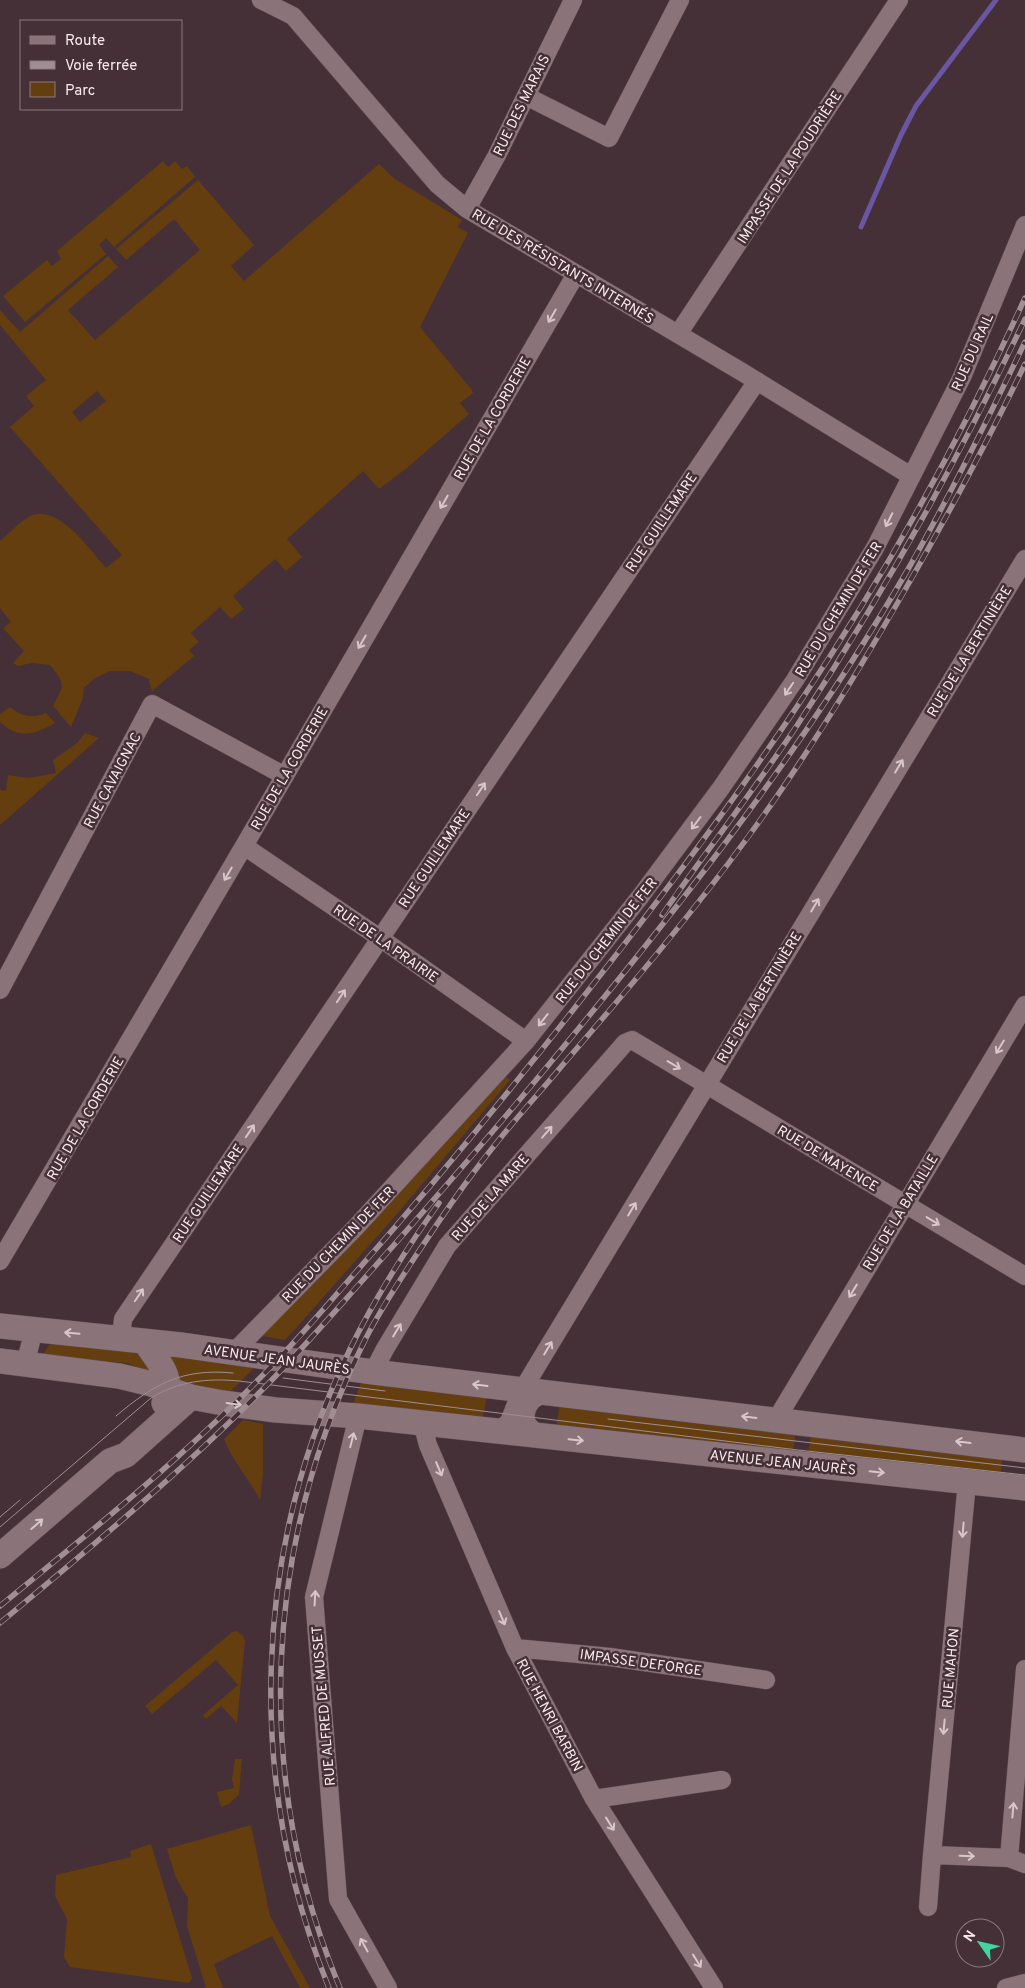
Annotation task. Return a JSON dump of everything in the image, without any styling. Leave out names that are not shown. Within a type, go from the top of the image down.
[{"type":"main road","name":"AVENUE JEAN JAURÈS","points":[[0,1326],[181,1345],[373,1372],[1025,1450]]},
{"type":"main road","points":[[0,1556],[110,1461],[118,1447],[179,1394],[145,1342]]},
{"type":"main road","name":"AVENUE JEAN JAURÈS","points":[[0,1361],[26,1361],[119,1376],[148,1383],[179,1394],[276,1410],[358,1416],[1025,1488]]},
{"type":"street","name":"RUE DES RÉSISTANTS INTERNÉS","points":[[261,0],[292,16],[437,184],[467,210],[757,381],[912,476]]},
{"type":"street","name":"RUE DES MARAIS","points":[[467,210],[573,0]]},
{"type":"street","points":[[526,96],[609,138],[680,0]]},
{"type":"street","name":"IMPASSE DE LA POUDRIÈRE","points":[[678,334],[899,0]]},
{"type":"street","name":"RUE DU RAIL","points":[[912,476],[962,377],[1025,225]]},
{"type":"street","name":"RUE DE LA CORDERIE","points":[[0,1262],[576,274]]},
{"type":"street","name":"RUE GUILLEMARE","points":[[120,1338],[123,1319],[757,381]]},
{"type":"street","name":"RUE DU CHEMIN DE FER","points":[[233,1353],[356,1227],[526,1042],[640,897],[721,788],[795,680],[875,548],[912,476]]},
{"type":"street","name":"RUE DE LA BERTINIÈRE","points":[[493,1431],[509,1422],[522,1390],[1025,559]]},
{"type":"street","name":"RUE CAVAIGNAC","points":[[0,990],[152,704],[285,776]]},
{"type":"street","name":"RUE DE LA PRAIRIE","points":[[244,846],[380,938],[526,1042]]},
{"type":"street","name":"RUE DE LA BATAILLE","points":[[776,1420],[1025,1005]]},
{"type":"street","name":"RUE DE MAYENCE","points":[[632,1040],[1025,1276]]},
{"type":"street","name":"RUE DE LA MARE","points":[[373,1372],[447,1246],[625,1043],[632,1040]]},
{"type":"street","points":[[0,1354],[26,1361],[34,1330]]},
{"type":"street","name":"AVENUE JEAN JAURÈS","points":[[542,1436],[527,1424],[526,1416],[529,1406],[540,1396],[554,1394]]},
{"type":"street","name":"RUE ALFRED DE MUSSET","points":[[358,1416],[314,1597],[338,1898],[388,1988]]},
{"type":"street","name":"RUE HENRI BARBIN","points":[[422,1423],[428,1445],[515,1648],[594,1799],[714,1988]]},
{"type":"street","name":"RUE MAHON","points":[[928,1907],[968,1482]]},
{"type":"street","name":"IMPASSE DEFORGE","points":[[515,1648],[610,1656],[766,1680]]},
{"type":"street","points":[[932,1855],[1017,1861],[1025,1669]]},
{"type":"street","points":[[594,1799],[722,1780]]},
{"type":"green space","points":[[163,161],[168,167],[175,161],[182,169],[187,166],[195,177],[114,247],[106,238],[99,245],[106,254],[25,322],[3,296],[47,260],[52,266],[61,259],[57,251]]},
{"type":"green space","points":[[379,164],[395,179],[462,220],[458,227],[468,233],[420,327],[472,390],[473,393],[460,403],[469,414],[407,468],[379,489],[363,471],[287,539],[302,557],[286,571],[275,559],[233,596],[244,609],[231,619],[220,607],[191,633],[199,642],[189,650],[194,656],[152,691],[149,679],[130,671],[110,671],[95,678],[84,688],[83,698],[71,727],[53,706],[62,685],[59,676],[50,665],[32,663],[18,666],[13,663],[24,651],[3,628],[11,622],[0,608],[0,541],[23,520],[38,514],[49,515],[71,529],[106,568],[122,555],[10,427],[34,406],[26,396],[46,380],[0,325],[0,310],[20,332],[108,256],[118,267],[68,310],[95,340],[200,250],[174,219],[126,260],[116,249],[198,180],[254,245],[231,266],[244,281]],"holes":[[[97,391],[106,401],[80,422],[72,412]]]},
{"type":"green space","points":[[10,707],[27,716],[46,713],[55,723],[34,732],[20,733],[13,731],[0,722],[0,714]]},
{"type":"green space","points":[[85,733],[99,738],[0,825],[0,790],[6,791],[8,775],[29,778],[56,773],[53,760],[77,743]]},
{"type":"green space","points":[[504,1076],[510,1080],[397,1214],[285,1340],[262,1336]]},
{"type":"green space","points":[[53,1339],[136,1347],[155,1376],[128,1363],[42,1356]]},
{"type":"green space","points":[[192,1346],[265,1357],[220,1402],[188,1396],[165,1357]]},
{"type":"green space","points":[[362,1380],[487,1395],[482,1422],[353,1404]]},
{"type":"green space","points":[[560,1403],[796,1431],[792,1457],[556,1428]]},
{"type":"green space","points":[[243,1420],[263,1424],[263,1475],[260,1500],[224,1439]]},
{"type":"green space","points":[[812,1429],[1003,1453],[1000,1481],[807,1459]]},
{"type":"green space","points":[[237,1631],[243,1636],[245,1641],[237,1723],[221,1706],[206,1719],[203,1715],[238,1685],[216,1660],[152,1714],[145,1706],[232,1632]]},
{"type":"green space","points":[[235,1759],[242,1759],[239,1794],[229,1804],[221,1807],[217,1792],[234,1788],[232,1779]]},
{"type":"green space","points":[[251,1825],[270,1916],[310,1988],[300,1988],[272,1936],[214,1964],[223,1988],[206,1988],[187,1926],[188,1898],[176,1878],[167,1849]]},
{"type":"green space","points":[[151,1844],[192,1978],[189,1983],[70,1967],[64,1957],[67,1919],[55,1896],[56,1875],[131,1857],[130,1851]]},
{"type":"waterway","points":[[861,227],[901,135],[916,106],[996,0]]},
{"type":"tram line","points":[[116,1416],[143,1395],[170,1381],[199,1373],[233,1373]]},
{"type":"tram line","points":[[283,1378],[385,1391]]},
{"type":"tram line","points":[[0,1527],[151,1398],[183,1384],[216,1380],[239,1381],[798,1450],[1025,1475]]},
{"type":"tram line","points":[[608,1419],[1025,1468]]},
{"type":"tram line","points":[[0,1517],[20,1500]]},
{"type":"railway","points":[[0,1606],[165,1468],[272,1366],[416,1203],[562,1024],[725,811],[832,654],[921,504],[975,402],[1025,298]]},
{"type":"railway","points":[[662,915],[782,748],[860,626],[947,474],[1025,319]]},
{"type":"railway","points":[[0,1623],[166,1481],[274,1378],[325,1323],[468,1160],[632,963],[730,837],[822,707],[866,640],[938,514],[983,429],[1025,342]]},
{"type":"railway","points":[[340,1988],[312,1908],[292,1826],[282,1744],[281,1661],[289,1579],[306,1498],[331,1418],[376,1319],[462,1188],[503,1135],[682,923],[748,837],[808,751],[898,602],[980,454],[1025,364]]},
{"type":"railway","points":[[329,1988],[302,1909],[283,1829],[273,1748],[271,1667],[278,1585],[294,1505],[318,1426],[350,1349],[380,1293],[439,1203]]}]
